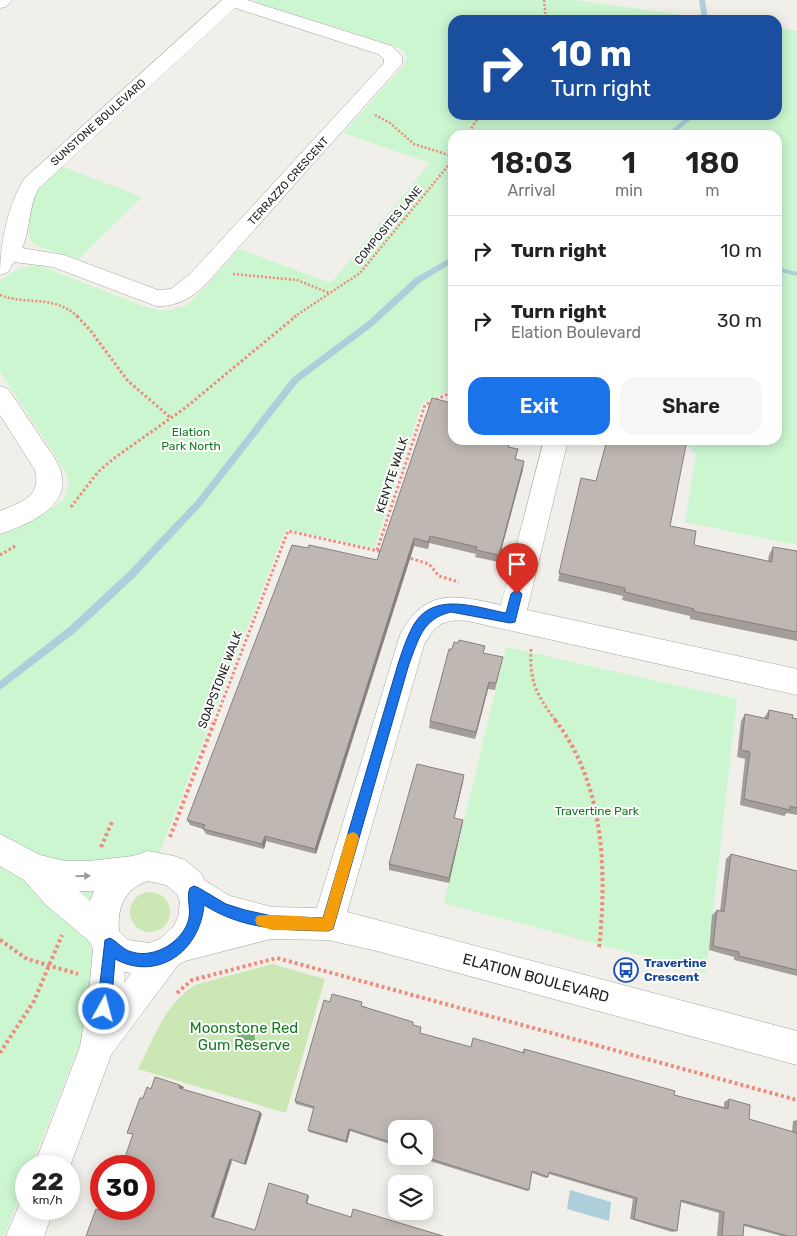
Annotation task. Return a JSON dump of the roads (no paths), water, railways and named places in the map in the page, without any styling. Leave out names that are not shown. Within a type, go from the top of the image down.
[{"type":"street","points":[[0,3],[3,0]]},
{"type":"street","name":"TERRAZZO CRESCENT","points":[[4,261],[56,260],[141,294],[165,299],[173,298],[187,290],[210,266],[393,64],[394,57],[391,53],[377,47],[232,1]]},
{"type":"street","name":"SUNSTONE BOULEVARD","points":[[4,261],[15,240],[22,198],[32,183],[232,1]]},
{"type":"street","points":[[0,395],[47,468],[51,478],[51,486],[44,498],[36,504],[0,522]]},
{"type":"street","points":[[510,618],[555,445]]},
{"type":"street","points":[[328,924],[405,658],[417,630],[425,618],[439,610],[451,607],[510,618],[797,682]]},
{"type":"street","points":[[0,849],[35,870],[106,938],[121,955],[135,960],[151,960],[173,951]]},
{"type":"street","points":[[35,870],[65,876],[89,876],[133,871],[148,866],[163,866],[176,871],[187,880],[194,892],[198,906],[196,920],[189,934],[173,951],[122,987],[56,1155]]},
{"type":"street","points":[[122,987],[101,916],[110,890],[120,879],[133,871]]},
{"type":"street","name":"ELATION BOULEVARD","points":[[194,892],[223,910],[272,923],[328,924],[390,938],[797,1048]]},
{"type":"street","name":"ELATION BOULEVARD","points":[[173,951],[272,923]]},
{"type":"street","points":[[25,1236],[32,1220]]},
{"type":"water","points":[[570,1190],[611,1202],[609,1221],[567,1209]]},
{"type":"waterway","points":[[702,0],[704,15]]},
{"type":"waterway","points":[[675,130],[687,120]]},
{"type":"waterway","points":[[0,686],[73,629],[131,575],[199,503],[295,380],[370,324],[418,280],[448,262]]},
{"type":"waterway","points":[[782,270],[797,274]]},
{"type":"place","name":"Travertine Crescent","points":[[626,970]]},
{"type":"park label","name":"Elation Park North","points":[[191,439]]},
{"type":"park label","name":"Travertine Park","points":[[597,811]]},
{"type":"park label","name":"Moonstone Red Gum Reserve","points":[[244,1036]]}]
